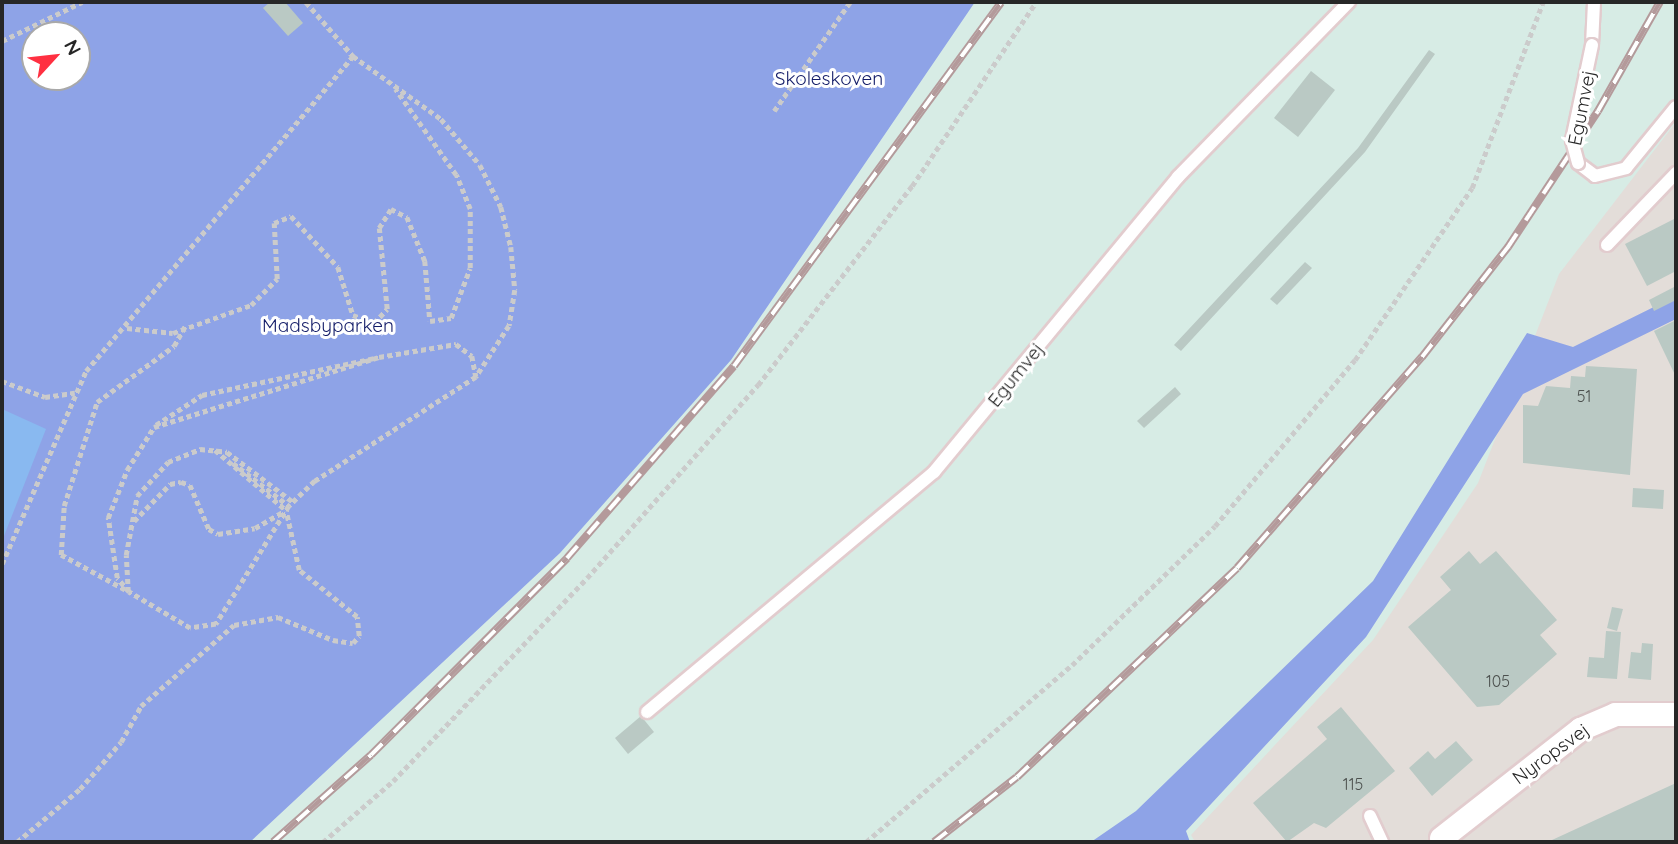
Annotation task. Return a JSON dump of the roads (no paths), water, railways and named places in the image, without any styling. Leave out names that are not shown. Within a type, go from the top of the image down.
[{"type":"street","name":"Nyropsvej","points":[[1441,838],[1580,729],[1615,714],[1676,714]]},
{"type":"lane","name":"Egumvej","points":[[647,712],[934,472],[1178,177],[1349,2]]},
{"type":"lane","name":"Egumvej","points":[[1594,2],[1592,45],[1572,139],[1578,163],[1595,176],[1626,168],[1676,107]]},
{"type":"lane","points":[[1607,245],[1676,173]]},
{"type":"lane","points":[[1370,816],[1382,842]]},
{"type":"railway","points":[[273,842],[371,755],[567,558],[734,366],[1001,2]]},
{"type":"railway","points":[[934,842],[1017,777],[1237,568],[1422,357],[1508,247],[1598,111],[1660,2]]},
{"type":"park label","name":"Skoleskoven","points":[[829,79]]},
{"type":"park label","name":"Madsbyparken","points":[[328,326]]}]
